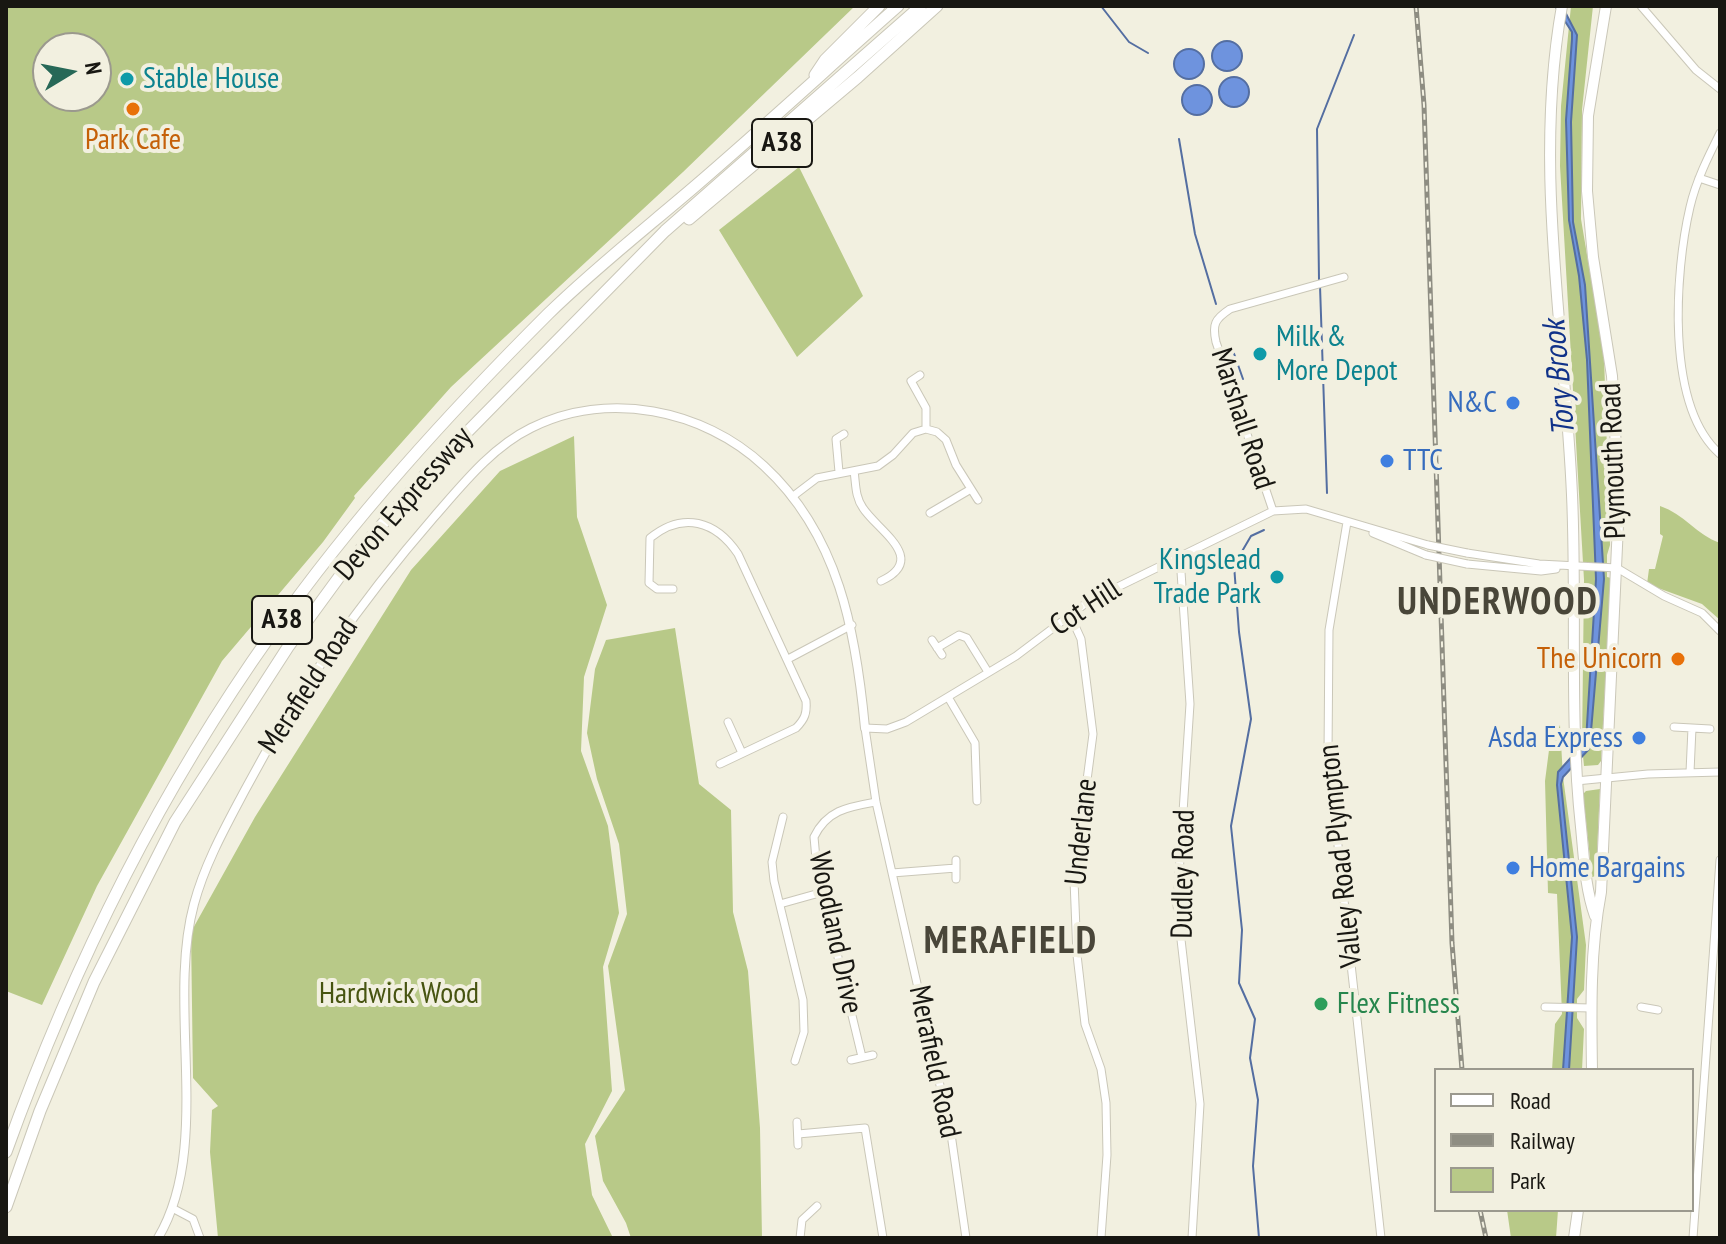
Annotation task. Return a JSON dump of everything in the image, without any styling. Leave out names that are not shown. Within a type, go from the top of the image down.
[{"type":"highway","name":"A38","points":[[806,89],[825,60],[879,6]]},
{"type":"highway","name":"Devon Expressway","points":[[6,1152],[45,1046],[115,893],[213,722],[273,631],[412,458],[530,333],[605,262],[898,6]]},
{"type":"highway","name":"A38","points":[[631,265],[725,191],[928,9]]},
{"type":"highway","name":"Devon Expressway","points":[[6,1207],[63,1054],[134,901],[175,822],[288,647],[353,558],[426,474],[665,231],[859,61],[928,9]]},
{"type":"main road","name":"Plymouth Road","points":[[1562,6],[1554,53],[1549,146],[1572,494],[1576,781],[1588,897],[1596,919]]},
{"type":"main road","name":"Plymouth Road","points":[[1592,1068],[1596,919],[1601,892],[1606,777],[1611,568],[1619,503],[1612,376],[1593,257],[1587,191],[1588,116],[1606,6]]},
{"type":"main road","points":[[1574,1238],[1578,1212]]},
{"type":"street","points":[[1641,6],[1696,70],[1720,89]]},
{"type":"street","points":[[1720,133],[1690,206],[1682,263],[1680,321],[1683,368],[1694,415],[1706,439],[1720,454]]},
{"type":"street","points":[[1699,178],[1720,185]]},
{"type":"street","name":"Marshall Road","points":[[1273,511],[1213,327],[1217,318],[1230,309],[1344,277]]},
{"type":"street","points":[[920,375],[911,381],[926,408],[926,429]]},
{"type":"street","name":"Merafield Road","points":[[158,1238],[172,1208],[182,1171],[185,969],[193,907],[202,876],[223,831],[282,721],[370,596],[451,497],[499,448],[530,428],[571,412],[611,407],[678,417],[725,437],[755,457],[792,497],[817,536],[839,582],[852,625],[876,802],[951,1134],[966,1238]]},
{"type":"street","points":[[792,497],[817,478],[878,466],[913,433],[926,429],[937,432],[946,440],[956,465],[978,500]]},
{"type":"street","points":[[839,472],[836,439],[844,434]]},
{"type":"street","points":[[854,471],[857,496],[864,510],[898,547],[900,559],[896,571],[881,581]]},
{"type":"street","points":[[930,513],[971,489]]},
{"type":"street","name":"Cot Hill","points":[[865,728],[887,729],[906,722],[1016,656],[1089,601],[1273,511],[1306,509],[1363,528],[1467,553],[1539,564],[1611,568]]},
{"type":"street","points":[[673,589],[657,589],[649,583],[650,538],[660,530],[697,522],[714,528],[727,538],[738,554],[806,701],[807,712],[796,728],[720,764]]},
{"type":"street","name":"Valley Road Plympton","points":[[1347,522],[1329,630],[1328,754],[1381,1238]]},
{"type":"street","name":"Cot Hill","points":[[1363,528],[1426,555],[1467,564],[1541,571],[1574,567]]},
{"type":"street","name":"Dudley Road","points":[[1180,557],[1190,704],[1177,905],[1200,1104],[1192,1238]]},
{"type":"street","points":[[1611,568],[1702,613],[1720,631]]},
{"type":"street","name":"Underlane","points":[[1071,617],[1081,639],[1093,734],[1074,880],[1077,955],[1085,1024],[1101,1069],[1106,1103],[1107,1155],[1101,1238]]},
{"type":"street","points":[[788,659],[852,625]]},
{"type":"street","points":[[937,648],[959,635],[967,638],[988,672]]},
{"type":"street","points":[[948,697],[975,743],[977,801]]},
{"type":"street","points":[[728,722],[742,753]]},
{"type":"street","points":[[1674,727],[1710,729]]},
{"type":"street","points":[[1690,772],[1692,728]]},
{"type":"street","points":[[1576,781],[1720,772]]},
{"type":"street","name":"Woodland Drive","points":[[862,1057],[814,852],[814,837],[819,825],[829,815],[844,808],[876,802]]},
{"type":"street","points":[[783,817],[772,862],[803,1000],[805,1018],[795,1061]]},
{"type":"street","points":[[1693,1238],[1720,860]]},
{"type":"street","points":[[892,873],[956,864],[956,879]]},
{"type":"street","points":[[780,904],[823,892]]},
{"type":"street","points":[[1545,1007],[1592,1008]]},
{"type":"street","points":[[1641,1007],[1658,1010]]},
{"type":"street","name":"Woodland Drive","points":[[851,1060],[873,1055]]},
{"type":"street","points":[[864,1117],[883,1238]]},
{"type":"street","points":[[797,1122],[798,1145]]},
{"type":"street","points":[[798,1134],[865,1128]]},
{"type":"street","points":[[800,1238],[802,1220],[817,1206]]},
{"type":"street","points":[[172,1208],[193,1219],[200,1238]]},
{"type":"green space","points":[[6,6],[855,6],[683,172],[451,387],[354,496],[323,542],[222,661],[97,886],[42,1005],[6,991]]},
{"type":"green space","points":[[1571,6],[1593,6],[1582,110],[1581,219],[1604,356],[1610,545],[1607,577],[1611,578],[1601,761],[1598,765],[1584,766],[1584,580],[1560,166],[1561,106]]},
{"type":"green space","points":[[799,167],[863,296],[797,357],[719,230]]},
{"type":"green space","name":"Hardwick Wood","points":[[574,436],[577,517],[607,605],[584,677],[581,751],[608,826],[619,913],[603,967],[612,1091],[585,1144],[592,1195],[613,1238],[218,1238],[210,1152],[212,1110],[218,1106],[193,1078],[191,932],[255,817],[411,570],[500,471]]},
{"type":"green space","points":[[1660,506],[1720,543],[1720,620],[1702,604],[1647,584],[1649,569],[1655,569],[1663,536],[1660,534]]},
{"type":"green space","points":[[675,628],[699,784],[731,810],[733,912],[748,971],[760,1128],[762,1238],[631,1238],[603,1181],[595,1136],[625,1090],[608,966],[627,914],[619,844],[597,779],[587,733],[595,669],[606,640]]},
{"type":"green space","points":[[1560,725],[1563,777],[1586,945],[1584,990],[1577,999],[1577,1018],[1584,1029],[1582,1068],[1552,1068],[1555,1024],[1562,1014],[1557,894],[1548,893],[1545,781],[1549,750]]},
{"type":"green space","points":[[1600,789],[1596,876],[1592,877],[1583,794]]},
{"type":"green space","points":[[1507,1212],[1558,1212],[1556,1238],[1511,1238]]},
{"type":"water","points":[[1555,6],[1562,6],[1577,35],[1571,122],[1573,222],[1585,285],[1604,579],[1589,749],[1563,777],[1561,784],[1577,937],[1569,1068],[1563,1068],[1572,937],[1557,785],[1558,772],[1586,741],[1596,579],[1587,360],[1579,276],[1569,220],[1566,120],[1572,32]]},
{"type":"water","points":[[1227,41],[1238,45],[1242,56],[1238,67],[1227,71],[1216,67],[1212,56],[1216,45]]},
{"type":"water","points":[[1189,49],[1200,53],[1204,64],[1200,75],[1189,79],[1178,75],[1174,64],[1178,53]]},
{"type":"water","points":[[1234,77],[1245,81],[1249,92],[1245,103],[1234,107],[1223,103],[1219,92],[1223,81]]},
{"type":"water","points":[[1197,85],[1208,89],[1212,100],[1208,111],[1197,115],[1186,111],[1182,100],[1186,89]]},
{"type":"waterway","points":[[1101,6],[1129,42],[1148,53]]},
{"type":"waterway","points":[[1319,280],[1317,129],[1354,35]]},
{"type":"waterway","points":[[1179,139],[1195,234],[1216,304]]},
{"type":"waterway","points":[[1320,286],[1327,493]]},
{"type":"waterway","points":[[1231,345],[1243,379]]},
{"type":"waterway","points":[[1259,1238],[1253,1166],[1258,1100],[1250,1058],[1255,1019],[1239,983],[1242,930],[1231,826],[1251,719],[1234,565],[1251,536],[1264,530]]},
{"type":"railway","points":[[1416,6],[1424,105],[1452,943],[1462,1068]]},
{"type":"railway","points":[[1480,1212],[1486,1238]]},
{"type":"place","name":"Stable House","points":[[127,79]]},
{"type":"place","name":"Park Cafe","points":[[133,109]]},
{"type":"place","name":"Milk & More Depot","points":[[1260,354]]},
{"type":"place","name":"N&C","points":[[1513,403]]},
{"type":"place","name":"TTC","points":[[1387,461]]},
{"type":"place","name":"Kingslead Trade Park","points":[[1277,577]]},
{"type":"place","name":"The Unicorn","points":[[1678,659]]},
{"type":"place","name":"Asda Express","points":[[1639,738]]},
{"type":"place","name":"Home Bargains","points":[[1513,868]]},
{"type":"place","name":"Flex Fitness","points":[[1321,1004]]},
{"type":"district","name":"UNDERWOOD","points":[[1498,603]]},
{"type":"district","name":"MERAFIELD","points":[[1011,942]]},
{"type":"water label","name":"Tory Brook","points":[[1560,378]]}]
